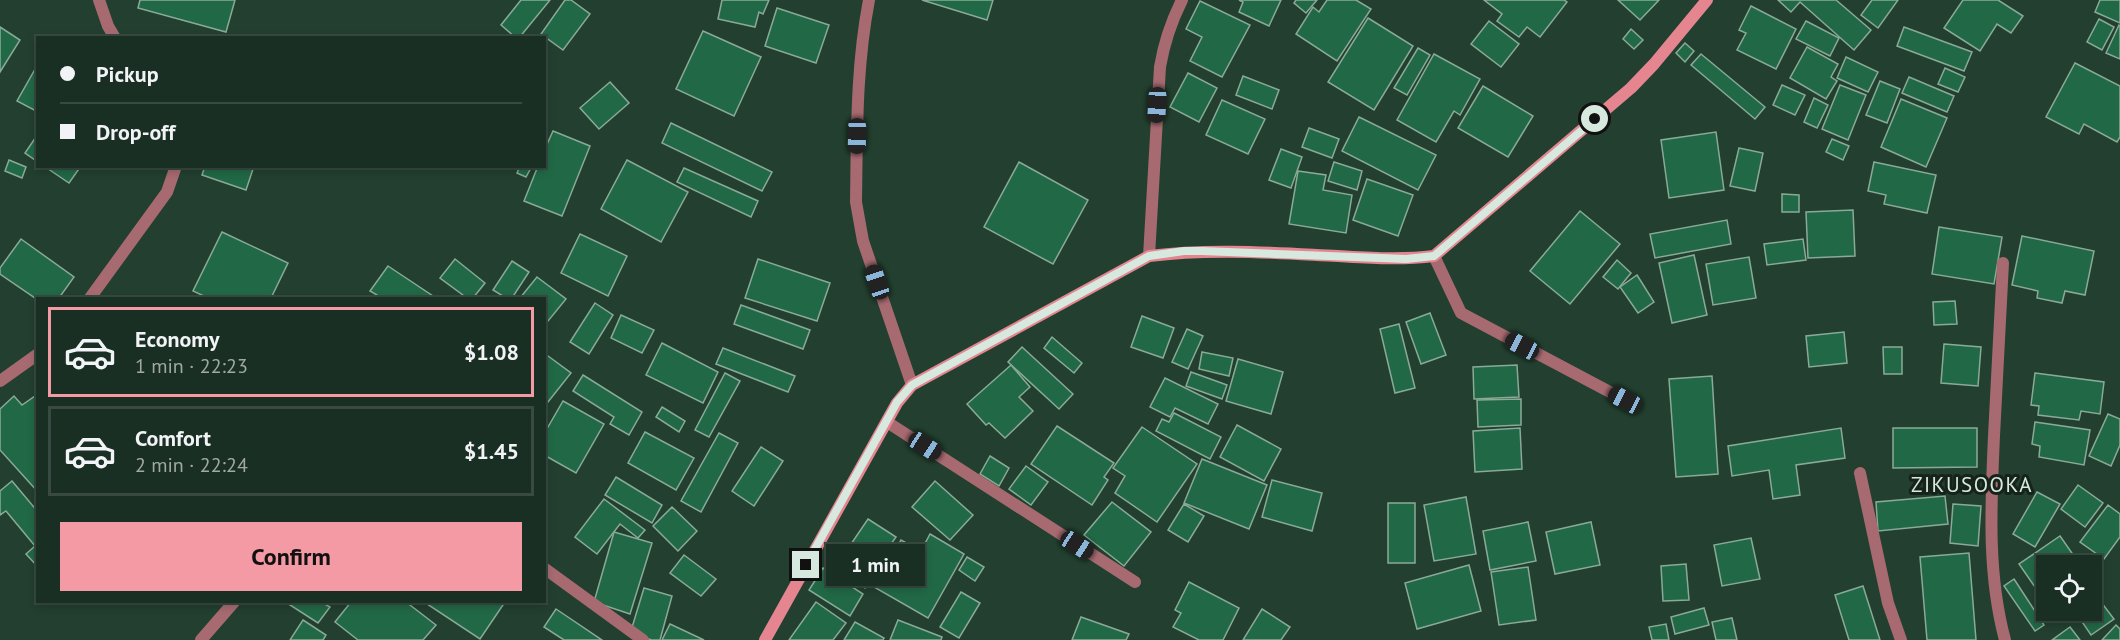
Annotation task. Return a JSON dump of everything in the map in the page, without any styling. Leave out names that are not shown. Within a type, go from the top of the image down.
[{"type":"street","points":[[99,0],[114,36]]},
{"type":"street","points":[[869,0],[858,70],[856,202],[858,221],[912,385]]},
{"type":"street","points":[[1149,256],[1160,67],[1172,20],[1182,0]]},
{"type":"street","points":[[765,640],[897,402],[912,385],[1149,256],[1184,251],[1206,251],[1406,259],[1434,256],[1631,88],[1707,0]]},
{"type":"street","points":[[91,297],[167,192],[175,168]]},
{"type":"street","points":[[1434,256],[1461,314],[1625,400]]},
{"type":"street","points":[[2003,263],[1991,505],[1991,556],[1999,620],[2005,640]]},
{"type":"street","points":[[0,381],[36,355]]},
{"type":"street","points":[[887,422],[1135,582]]},
{"type":"street","points":[[1860,473],[1888,603],[1901,640]]},
{"type":"street","points":[[546,569],[644,640]]},
{"type":"street","points":[[201,640],[233,603]]},
{"type":"building","points":[[140,0],[235,0],[226,32],[138,8]]},
{"type":"building","points":[[521,0],[550,0],[521,36],[514,36],[501,25]]},
{"type":"building","points":[[565,0],[571,0],[590,14],[563,50],[541,34]]},
{"type":"building","points":[[722,0],[769,0],[763,14],[759,12],[755,27],[718,19]]},
{"type":"building","points":[[922,0],[993,0],[987,20]]},
{"type":"building","points":[[1239,0],[1281,0],[1269,26],[1239,12],[1243,2]]},
{"type":"building","points":[[1296,0],[1317,0],[1306,13],[1294,3]]},
{"type":"building","points":[[1327,0],[1356,0],[1371,9],[1337,61],[1296,34],[1313,7],[1319,12]]},
{"type":"building","points":[[1484,0],[1564,0],[1567,2],[1540,37],[1527,27],[1519,37],[1497,21],[1502,14]]},
{"type":"building","points":[[1618,0],[1659,0],[1640,20]]},
{"type":"building","points":[[1778,0],[1836,0],[1871,30],[1854,50],[1800,2],[1791,12]]},
{"type":"building","points":[[1872,0],[1898,0],[1878,28],[1861,15]]},
{"type":"building","points":[[1963,0],[1998,0],[2023,16],[2011,33],[1997,24],[1980,51],[1944,28]]},
{"type":"building","points":[[2100,0],[2120,0],[2120,23],[2095,12]]},
{"type":"building","points":[[1200,1],[1250,25],[1222,77],[1190,61],[1202,37],[1186,29]]},
{"type":"building","points":[[1751,6],[1796,29],[1776,69],[1737,50],[1746,33],[1739,30]]},
{"type":"building","points":[[777,8],[829,25],[816,63],[765,46]]},
{"type":"building","points":[[1368,18],[1413,46],[1374,110],[1328,82]]},
{"type":"building","points":[[2099,19],[2114,27],[2102,50],[2087,42]]},
{"type":"building","points":[[1489,21],[1519,44],[1501,67],[1471,44]]},
{"type":"building","points":[[1806,21],[1839,38],[1830,56],[1796,39]]},
{"type":"building","points":[[2120,26],[2120,59],[2106,53]]},
{"type":"building","points":[[0,27],[20,40],[0,72]]},
{"type":"building","points":[[1904,27],[1972,52],[1964,71],[1897,46]]},
{"type":"building","points":[[1631,29],[1643,40],[1634,49],[1623,39]]},
{"type":"building","points":[[703,31],[761,57],[734,116],[676,89]]},
{"type":"building","points":[[1685,43],[1694,51],[1685,62],[1676,53]]},
{"type":"building","points":[[1807,47],[1838,64],[1831,77],[1837,81],[1826,99],[1790,78]]},
{"type":"building","points":[[1418,48],[1430,55],[1407,95],[1394,88]]},
{"type":"building","points":[[1434,54],[1480,79],[1460,115],[1454,111],[1436,142],[1397,120]]},
{"type":"building","points":[[1701,54],[1765,107],[1755,119],[1691,65]]},
{"type":"building","points":[[1846,57],[1878,72],[1868,92],[1837,78]]},
{"type":"building","points":[[2075,63],[2120,86],[2120,137],[2117,142],[2084,124],[2079,134],[2046,117]]},
{"type":"building","points":[[36,68],[36,111],[17,101]]},
{"type":"building","points":[[1945,68],[1965,77],[1958,92],[1938,84]]},
{"type":"building","points":[[1188,73],[1217,88],[1199,122],[1170,107]]},
{"type":"building","points":[[1243,76],[1279,90],[1272,109],[1236,95]]},
{"type":"building","points":[[1909,77],[1954,96],[1947,112],[1902,93]]},
{"type":"building","points":[[1880,81],[1900,89],[1887,123],[1866,115]]},
{"type":"building","points":[[610,82],[629,103],[599,129],[580,108]]},
{"type":"building","points":[[1782,85],[1805,95],[1795,115],[1773,105]]},
{"type":"building","points":[[1840,85],[1866,95],[1848,140],[1822,129]]},
{"type":"building","points":[[1483,86],[1533,116],[1508,157],[1458,128]]},
{"type":"building","points":[[1814,98],[1828,105],[1817,128],[1804,122]]},
{"type":"building","points":[[1901,99],[1947,118],[1926,167],[1881,147]]},
{"type":"building","points":[[1222,100],[1265,119],[1248,154],[1206,135]]},
{"type":"building","points":[[1359,117],[1436,155],[1418,190],[1342,151]]},
{"type":"building","points":[[671,123],[772,172],[762,191],[662,143]]},
{"type":"building","points":[[1309,128],[1339,139],[1332,158],[1302,147]]},
{"type":"building","points":[[553,131],[590,146],[562,216],[524,201],[537,168],[546,168],[546,147]]},
{"type":"building","points":[[1716,132],[1724,190],[1669,198],[1661,140]]},
{"type":"building","points":[[36,137],[36,161],[25,153]]},
{"type":"building","points":[[1832,139],[1849,146],[1843,160],[1826,152]]},
{"type":"building","points":[[1739,148],[1763,153],[1755,191],[1730,186]]},
{"type":"building","points":[[1281,149],[1302,157],[1291,188],[1269,180]]},
{"type":"building","points":[[9,160],[26,167],[22,178],[5,171]]},
{"type":"building","points":[[627,160],[688,192],[661,242],[601,209]]},
{"type":"building","points":[[1019,162],[1088,200],[1053,264],[984,227]]},
{"type":"building","points":[[1334,162],[1362,171],[1357,190],[1328,181]]},
{"type":"building","points":[[1874,162],[1936,175],[1927,213],[1884,204],[1886,195],[1868,191]]},
{"type":"building","points":[[47,168],[80,168],[69,183]]},
{"type":"building","points":[[204,168],[253,168],[246,190],[202,175]]},
{"type":"building","points":[[519,168],[531,168],[526,177],[517,173]]},
{"type":"building","points":[[684,168],[758,201],[751,217],[677,182]]},
{"type":"building","points":[[1298,171],[1326,175],[1323,190],[1352,195],[1346,233],[1289,224]]},
{"type":"building","points":[[1367,179],[1413,195],[1398,236],[1353,220]]},
{"type":"building","points":[[1782,194],[1799,195],[1799,212],[1782,212]]},
{"type":"building","points":[[1853,210],[1855,256],[1808,258],[1806,212]]},
{"type":"building","points":[[1580,211],[1620,244],[1570,304],[1530,271]]},
{"type":"building","points":[[1727,220],[1731,244],[1655,258],[1650,234]]},
{"type":"building","points":[[1939,227],[2002,237],[1994,284],[1932,274]]},
{"type":"building","points":[[222,232],[288,263],[271,297],[206,297],[193,291]]},
{"type":"building","points":[[580,234],[627,256],[608,296],[561,273]]},
{"type":"building","points":[[2022,236],[2094,251],[2085,295],[2065,291],[2062,303],[2037,298],[2038,291],[2012,285]]},
{"type":"building","points":[[21,239],[74,277],[60,297],[36,299],[0,274],[0,268]]},
{"type":"building","points":[[1803,239],[1806,260],[1767,265],[1764,244]]},
{"type":"building","points":[[1694,255],[1707,315],[1672,323],[1659,263]]},
{"type":"building","points":[[1749,257],[1756,298],[1713,305],[1706,264]]},
{"type":"building","points":[[455,259],[485,283],[474,297],[466,297],[440,278]]},
{"type":"building","points":[[758,259],[830,283],[817,321],[745,298]]},
{"type":"building","points":[[1617,260],[1631,273],[1618,289],[1603,277]]},
{"type":"building","points":[[512,261],[529,272],[513,297],[504,297],[493,290]]},
{"type":"building","points":[[388,266],[434,297],[376,297],[377,295],[370,291]]},
{"type":"building","points":[[1637,275],[1654,302],[1638,313],[1620,287]]},
{"type":"building","points":[[537,277],[566,299],[546,324],[546,297],[521,297]]},
{"type":"building","points":[[1955,301],[1957,324],[1934,325],[1933,302]]},
{"type":"building","points":[[595,303],[613,315],[589,354],[570,342]]},
{"type":"building","points":[[741,305],[810,330],[803,349],[734,324]]},
{"type":"building","points":[[1430,313],[1446,355],[1421,364],[1406,322]]},
{"type":"building","points":[[621,315],[654,330],[642,353],[611,338]]},
{"type":"building","points":[[1142,316],[1174,328],[1163,358],[1131,347]]},
{"type":"building","points":[[1399,324],[1415,388],[1395,393],[1380,329]]},
{"type":"building","points":[[1187,329],[1203,336],[1188,369],[1172,362]]},
{"type":"building","points":[[1844,332],[1847,363],[1809,367],[1806,336]]},
{"type":"building","points":[[1052,337],[1082,363],[1074,373],[1044,348]]},
{"type":"building","points":[[662,343],[718,372],[703,403],[646,375]]},
{"type":"building","points":[[1944,344],[1981,347],[1978,386],[1941,383]]},
{"type":"building","points":[[1022,347],[1073,394],[1059,409],[1008,362]]},
{"type":"building","points":[[1883,347],[1902,347],[1902,374],[1884,374]]},
{"type":"building","points":[[723,348],[795,376],[788,392],[716,364]]},
{"type":"building","points":[[1202,352],[1233,358],[1229,376],[1199,369]]},
{"type":"building","points":[[546,354],[571,373],[546,404]]},
{"type":"building","points":[[1238,359],[1283,372],[1271,414],[1226,401]]},
{"type":"building","points":[[1011,365],[1030,387],[1019,397],[1033,411],[1005,438],[989,423],[986,425],[967,404]]},
{"type":"building","points":[[1517,365],[1519,397],[1474,399],[1473,367]]},
{"type":"building","points":[[1191,372],[1227,385],[1222,399],[1186,386]]},
{"type":"building","points":[[725,373],[740,381],[709,437],[695,430]]},
{"type":"building","points":[[2035,373],[2104,382],[2100,414],[2081,411],[2079,420],[2038,415],[2039,406],[2031,405]]},
{"type":"building","points":[[583,375],[642,412],[629,435],[610,424],[614,417],[573,391]]},
{"type":"building","points":[[1712,376],[1718,474],[1676,477],[1669,379]]},
{"type":"building","points":[[1165,378],[1218,404],[1208,424],[1175,408],[1170,417],[1150,407]]},
{"type":"building","points":[[36,395],[36,490],[0,450],[0,409],[14,396],[22,405]]},
{"type":"building","points":[[1521,399],[1521,425],[1478,427],[1477,400]]},
{"type":"building","points":[[563,401],[604,424],[576,473],[546,456],[546,431]]},
{"type":"building","points":[[662,407],[685,421],[679,432],[656,417]]},
{"type":"building","points":[[1174,413],[1221,437],[1210,459],[1156,431],[1162,419],[1169,422]]},
{"type":"building","points":[[2108,414],[2120,419],[2120,445],[2111,466],[2089,456]]},
{"type":"building","points":[[2035,422],[2090,430],[2084,465],[2039,457],[2040,446],[2032,444]]},
{"type":"building","points":[[1237,425],[1281,449],[1264,481],[1220,457]]},
{"type":"building","points":[[1057,426],[1114,463],[1104,477],[1108,480],[1092,505],[1031,464]]},
{"type":"building","points":[[1142,427],[1197,464],[1157,522],[1115,493],[1125,476],[1113,468]]},
{"type":"building","points":[[1520,428],[1522,469],[1475,472],[1473,431]]},
{"type":"building","points":[[1841,428],[1845,458],[1796,465],[1800,495],[1773,499],[1769,470],[1732,476],[1728,446]]},
{"type":"building","points":[[1893,428],[1977,428],[1977,467],[1893,468]]},
{"type":"building","points":[[645,432],[694,458],[676,490],[628,463]]},
{"type":"building","points":[[719,433],[738,443],[701,512],[681,501]]},
{"type":"building","points":[[761,447],[783,461],[754,506],[732,491]]},
{"type":"building","points":[[990,456],[1009,468],[999,486],[980,474]]},
{"type":"building","points":[[1202,459],[1267,485],[1249,529],[1184,503]]},
{"type":"building","points":[[1026,466],[1048,482],[1031,505],[1009,489]]},
{"type":"building","points":[[616,477],[662,505],[652,523],[605,495]]},
{"type":"building","points":[[1272,480],[1322,493],[1312,531],[1262,517]]},
{"type":"building","points":[[12,481],[36,510],[36,565],[26,554],[35,546],[6,511],[0,515],[0,491]]},
{"type":"building","points":[[935,481],[973,515],[950,540],[912,507]]},
{"type":"building","points":[[2078,485],[2103,503],[2085,527],[2061,509]]},
{"type":"building","points":[[2037,492],[2060,504],[2035,547],[2013,534]]},
{"type":"building","points":[[1945,496],[1948,524],[1878,531],[1876,502]]},
{"type":"building","points":[[1466,497],[1476,554],[1434,561],[1424,505]]},
{"type":"building","points":[[604,499],[645,530],[638,538],[620,524],[597,554],[575,537]]},
{"type":"building","points":[[1112,502],[1151,532],[1124,566],[1084,535]]},
{"type":"building","points":[[1388,503],[1415,503],[1415,563],[1388,563]]},
{"type":"building","points":[[1184,504],[1204,516],[1188,542],[1168,530]]},
{"type":"building","points":[[1953,504],[1981,506],[1978,546],[1950,543]]},
{"type":"building","points":[[2108,505],[2120,514],[2120,537],[2104,559],[2102,555],[2098,555],[2080,542]]},
{"type":"building","points":[[672,507],[697,531],[678,551],[653,526]]},
{"type":"building","points":[[868,519],[896,537],[877,564],[849,547]]},
{"type":"building","points":[[1528,522],[1536,561],[1490,570],[1483,531]]},
{"type":"building","points":[[1591,522],[1600,565],[1555,574],[1546,532]]},
{"type":"building","points":[[614,532],[652,543],[630,614],[594,602]]},
{"type":"building","points":[[930,534],[964,554],[928,618],[874,587],[901,540],[921,551]]},
{"type":"building","points":[[2060,536],[2073,555],[2036,555],[2036,589],[2019,564]]},
{"type":"building","points":[[1751,538],[1760,579],[1722,586],[1714,545]]},
{"type":"building","points":[[848,550],[877,569],[865,588],[836,569]]},
{"type":"building","points":[[1969,553],[1976,640],[1927,640],[1920,557]]},
{"type":"building","points":[[684,555],[716,579],[701,596],[670,573]]},
{"type":"building","points":[[967,557],[984,567],[975,581],[959,570]]},
{"type":"building","points":[[1686,564],[1689,600],[1663,601],[1661,566]]},
{"type":"building","points":[[1469,565],[1481,611],[1417,629],[1405,583]]},
{"type":"building","points":[[1528,567],[1536,620],[1499,625],[1491,572]]},
{"type":"building","points":[[823,568],[863,594],[850,616],[809,590]]},
{"type":"building","points":[[2014,579],[2036,613],[2036,621],[2041,621],[2044,625],[2035,631],[2004,586]]},
{"type":"building","points":[[1189,582],[1239,608],[1223,640],[1199,640],[1173,627],[1181,613],[1175,610]]},
{"type":"building","points":[[1863,586],[1880,640],[1849,640],[1835,595]]},
{"type":"building","points":[[644,588],[672,596],[660,640],[630,634]]},
{"type":"building","points":[[961,592],[980,603],[959,638],[940,627]]},
{"type":"building","points":[[816,602],[846,623],[833,640],[789,640]]},
{"type":"building","points":[[287,603],[323,603],[330,607],[318,623]]},
{"type":"building","points":[[350,603],[407,603],[436,625],[423,640],[358,640],[335,622]]},
{"type":"building","points":[[426,603],[504,603],[480,639]]},
{"type":"building","points":[[2102,603],[2114,619],[2091,635],[2081,621],[2102,621]]},
{"type":"building","points":[[1704,608],[1709,625],[1675,634],[1671,617]]},
{"type":"building","points":[[556,609],[602,640],[564,640],[544,627]]},
{"type":"building","points":[[1262,609],[1290,627],[1281,640],[1243,640]]},
{"type":"building","points":[[1081,617],[1129,634],[1126,640],[1072,640]]},
{"type":"building","points":[[1732,618],[1737,640],[1716,640],[1712,622]]},
{"type":"building","points":[[303,620],[326,635],[323,640],[290,640]]},
{"type":"building","points":[[898,620],[942,637],[941,640],[890,640]]},
{"type":"building","points":[[855,622],[884,638],[883,640],[844,640]]},
{"type":"building","points":[[670,624],[704,640],[662,640]]},
{"type":"building","points":[[1666,624],[1669,640],[1652,640],[1649,627]]},
{"type":"building","points":[[2116,625],[2120,629],[2120,640],[2102,640]]},
{"type":"building","points":[[2070,627],[2080,640],[2052,640]]},
{"type":"district","name":"ZIKUSOOKA","points":[[1972,484]]},
{"type":"route","points":[[806,565],[897,402],[912,385],[1149,256],[1184,251],[1240,251],[1406,259],[1434,256],[1595,119]]}]
